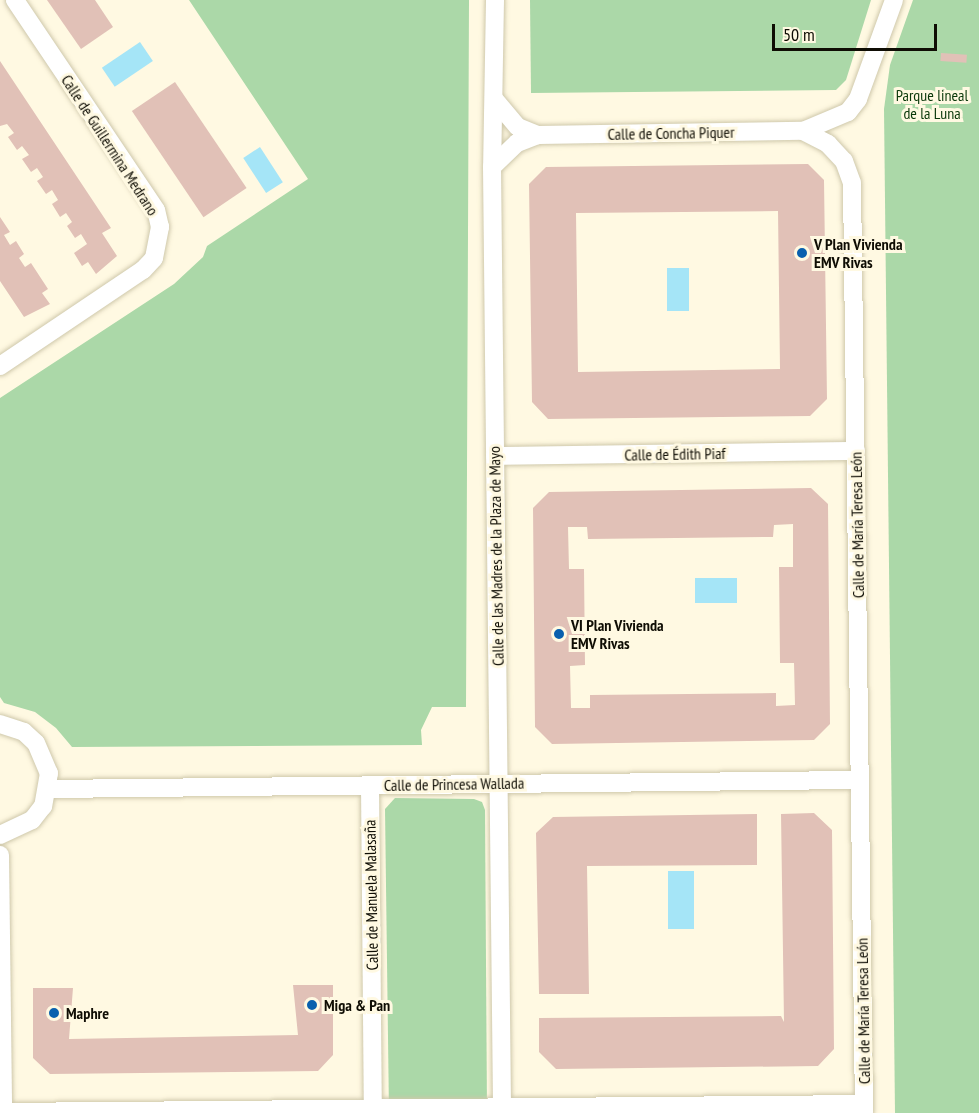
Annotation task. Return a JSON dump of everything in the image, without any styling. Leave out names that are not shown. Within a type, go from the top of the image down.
[{"type":"street","name":"Calle de Guillermina Medrano","points":[[0,365],[143,270],[154,258],[160,227],[156,210],[15,0]]},
{"type":"street","name":"Calle de las Madres de la Plaza de Mayo","points":[[495,0],[492,167],[502,1111]]},
{"type":"street","points":[[803,131],[848,112],[858,99],[894,0]]},
{"type":"street","name":"Calle de Concha Piquer","points":[[495,100],[518,128],[538,135]]},
{"type":"street","name":"Calle de Concha Piquer","points":[[492,167],[517,143],[538,135],[803,131]]},
{"type":"street","name":"Calle de María Teresa León","points":[[803,131],[828,144],[844,161],[852,183],[863,1108]]},
{"type":"street","name":"Calle de Édith Piaf","points":[[495,456],[856,451]]},
{"type":"street","points":[[0,724],[24,732],[36,743],[45,757],[49,789],[32,820],[0,835]]},
{"type":"street","name":"Calle de Princesa Wallada","points":[[49,789],[860,780]]},
{"type":"street","name":"Calle de Manuela Malasaña","points":[[370,785],[373,1112]]},
{"type":"street","points":[[0,855],[3,1112],[863,1108]]},
{"type":"green space","points":[[189,0],[469,0],[466,707],[432,707],[421,730],[422,745],[72,747],[56,728],[35,712],[4,703],[0,697],[0,398],[174,284],[203,257],[207,246],[308,179]]},
{"type":"green space","points":[[530,0],[871,0],[846,80],[836,90],[531,93]]},
{"type":"green space","name":"Parque lineal de la Luna","points":[[913,0],[979,0],[979,1113],[895,1113],[884,109],[890,65]]},
{"type":"green space","points":[[395,798],[474,799],[482,802],[485,810],[487,1113],[389,1113],[385,809]]},
{"type":"water","points":[[140,42],[153,61],[115,87],[102,68]]},
{"type":"water","points":[[260,147],[283,182],[266,193],[243,158]]},
{"type":"water","points":[[667,268],[689,268],[689,311],[667,311]]},
{"type":"water","points":[[695,578],[737,578],[737,603],[695,603]]},
{"type":"water","points":[[668,871],[694,871],[694,929],[668,929]]},
{"type":"building","points":[[47,0],[95,0],[113,27],[81,49]]},
{"type":"building","points":[[941,53],[967,55],[966,63],[940,61]]},
{"type":"building","points":[[0,61],[111,228],[102,233],[117,256],[96,274],[88,262],[82,266],[74,253],[87,244],[81,234],[75,238],[67,226],[72,222],[66,213],[60,217],[52,204],[58,200],[52,190],[46,194],[37,181],[43,177],[37,168],[31,172],[22,159],[29,155],[22,146],[17,150],[8,137],[14,133],[7,124],[0,126]]},
{"type":"building","points":[[175,82],[247,188],[203,217],[132,111]]},
{"type":"building","name":"V Plan Vivienda EMV Rivas","points":[[808,164],[824,180],[827,399],[810,416],[548,419],[532,402],[529,184],[546,167]],"holes":[[[778,211],[780,369],[578,372],[576,213]]]},
{"type":"building","points":[[0,217],[10,232],[4,235],[10,245],[16,241],[24,254],[19,258],[25,267],[31,263],[48,289],[42,293],[50,304],[24,317],[0,281]]},
{"type":"building","name":"VI Plan Vivienda EMV Rivas","points":[[811,488],[828,504],[830,724],[814,740],[552,744],[535,727],[533,508],[549,492]],"holes":[[[793,524],[793,567],[779,567],[780,663],[794,663],[795,705],[776,706],[776,693],[590,695],[590,708],[571,708],[570,666],[585,665],[584,569],[569,569],[568,527],[587,527],[588,539],[773,537],[774,525]]]},
{"type":"building","points":[[814,813],[832,830],[834,1049],[818,1066],[556,1069],[539,1052],[539,1018],[781,1016],[784,1022],[781,814]]},
{"type":"building","points":[[757,814],[757,865],[587,866],[589,994],[539,994],[536,833],[553,817]]},
{"type":"building","points":[[293,985],[333,985],[333,1055],[318,1071],[50,1074],[33,1058],[33,988],[73,988],[69,1039],[298,1035]]},
{"type":"place","name":"V Plan Vivienda EMV Rivas","points":[[802,253]]},
{"type":"place","name":"VI Plan Vivienda EMV Rivas","points":[[559,634]]},
{"type":"place","name":"Miga & Pan","points":[[312,1005]]},
{"type":"place","name":"Maphre","points":[[54,1013]]}]
